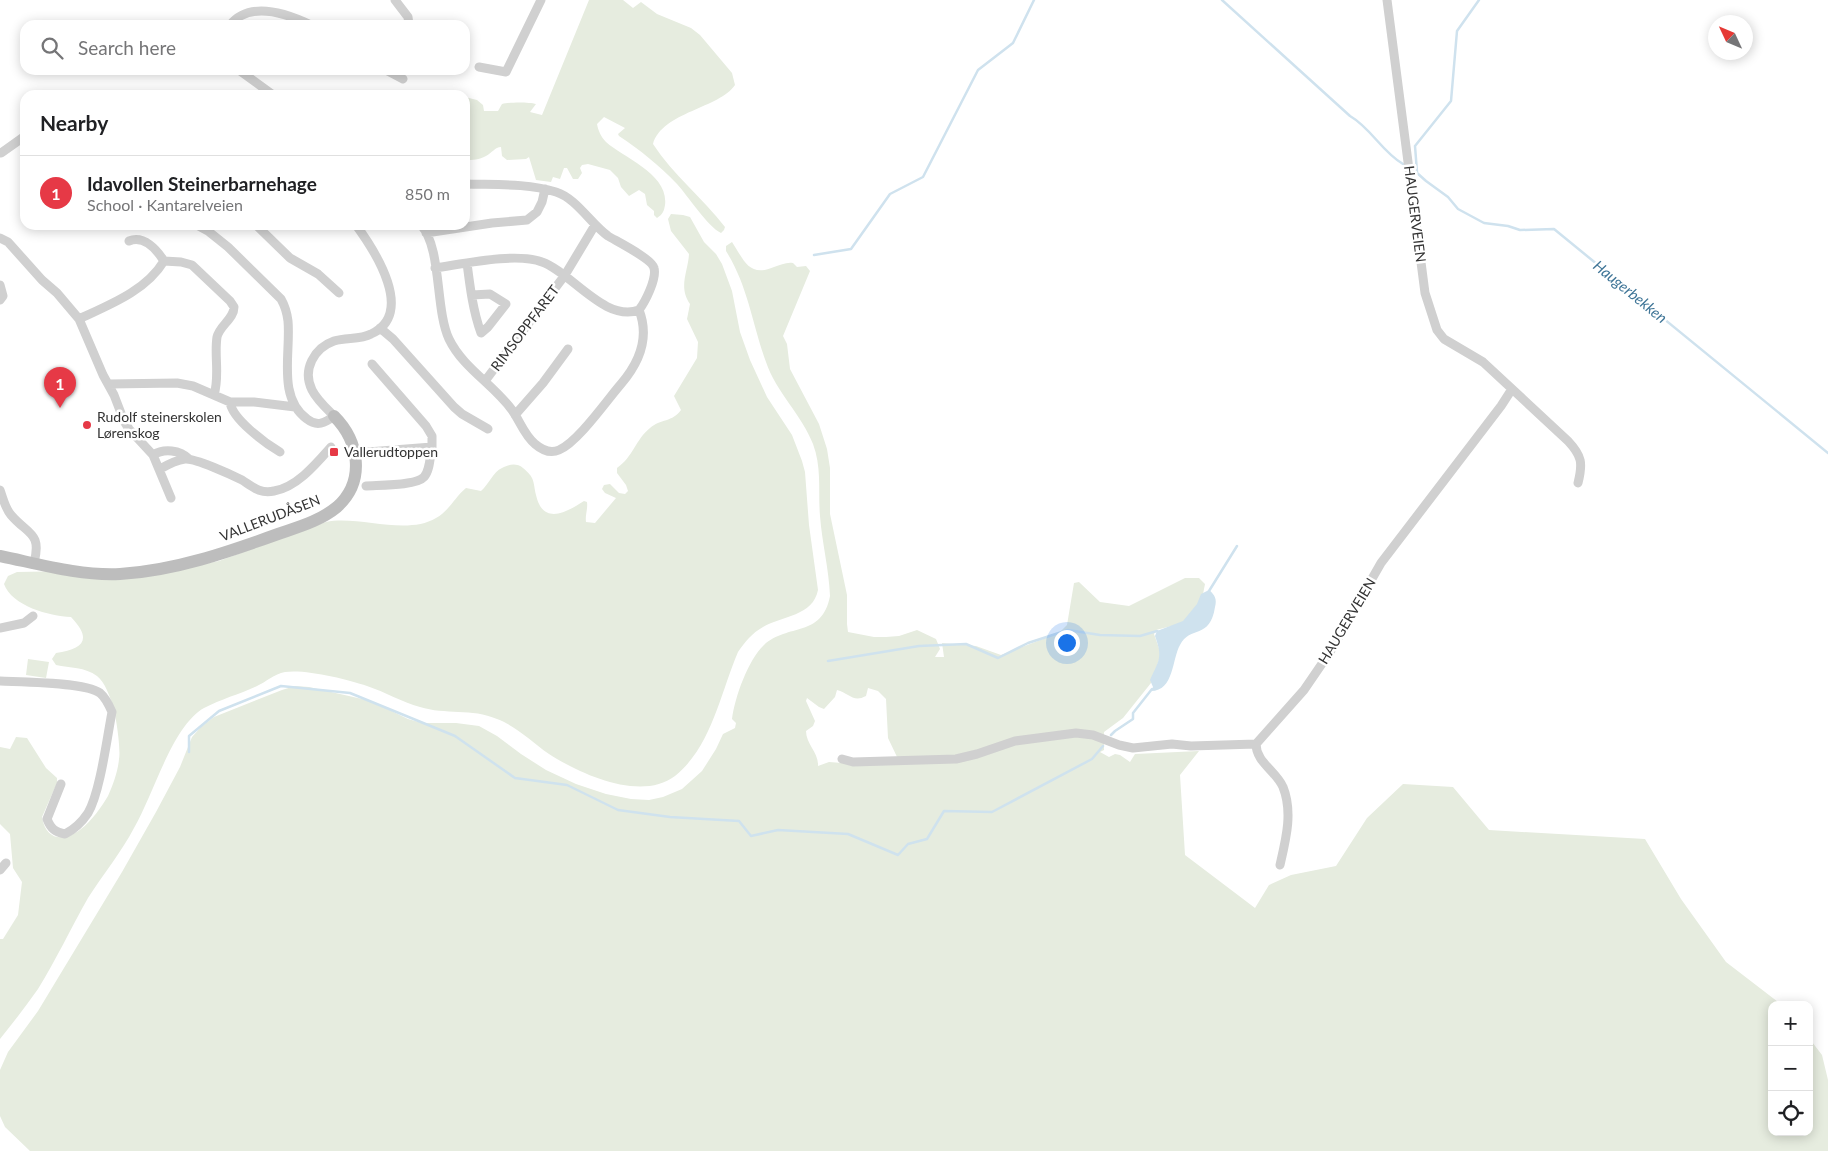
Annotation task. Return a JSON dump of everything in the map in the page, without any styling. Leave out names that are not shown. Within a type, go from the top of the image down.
[{"type":"street","points":[[395,0],[408,20]]},
{"type":"street","points":[[479,67],[506,72],[541,0]]},
{"type":"street","name":"HAUGERVEIEN","points":[[1387,0],[1429,310],[1437,330],[1444,339],[1483,362],[1576,450],[1581,460],[1578,483]]},
{"type":"street","points":[[235,20],[242,14],[265,11],[293,16],[301,20]]},
{"type":"street","points":[[246,75],[266,90]]},
{"type":"street","points":[[397,75],[403,78]]},
{"type":"street","points":[[1,152],[20,139]]},
{"type":"street","points":[[424,230],[435,268],[442,311],[449,338],[463,360],[503,399],[530,439],[543,450],[548,452],[558,451],[569,443],[598,412],[637,362],[642,350],[643,337],[642,322],[638,310],[646,298],[654,278],[653,265],[595,225],[567,197],[545,189],[520,185],[470,184]]},
{"type":"street","points":[[470,225],[527,220],[537,212],[545,189]]},
{"type":"street","name":"RIMSOPPFARET","points":[[485,381],[565,275],[595,225]]},
{"type":"street","points":[[211,230],[273,290],[284,304],[288,321],[288,385],[295,407],[304,417],[316,424],[323,423],[334,416]]},
{"type":"street","points":[[261,230],[290,258],[318,274],[339,294]]},
{"type":"street","points":[[359,230],[374,254],[391,293],[392,310],[388,320],[380,328],[454,407],[462,414],[488,429]]},
{"type":"street","points":[[0,238],[8,242],[79,319],[124,421],[153,455],[170,498]]},
{"type":"street","points":[[129,240],[142,240],[156,250],[164,261],[187,263],[196,267],[230,300],[234,307],[232,314],[218,334],[217,384],[214,395]]},
{"type":"street","name":"RIMSOPPFARET","points":[[435,268],[504,259],[534,259],[549,264],[608,307],[622,312],[638,310]]},
{"type":"street","points":[[79,319],[128,295],[156,272],[164,261]]},
{"type":"street","points":[[467,263],[474,311],[481,333],[506,304],[490,294],[472,295]]},
{"type":"street","points":[[0,285],[3,296],[0,300]]},
{"type":"street","name":"VALLERUDÅSEN","points":[[0,556],[80,572],[123,574],[215,556],[313,521],[336,507],[345,497],[353,482],[356,467],[355,453],[348,432],[319,400],[310,386],[308,372],[313,357],[323,346],[331,342],[367,336],[380,328]]},
{"type":"street","points":[[515,415],[544,383],[568,349]]},
{"type":"street","points":[[366,486],[414,482],[422,479],[426,473],[432,447],[432,436],[426,426],[372,364]]},
{"type":"street","points":[[109,384],[177,383],[193,386],[230,402],[254,402],[295,407]]},
{"type":"street","name":"HAUGERVEIEN","points":[[1256,744],[1304,690],[1330,652],[1381,563],[1512,390]]},
{"type":"street","points":[[230,402],[232,411],[240,420],[280,452]]},
{"type":"street","points":[[153,455],[160,451],[178,452],[184,454],[189,459],[237,477],[258,490],[269,492],[294,483],[310,470],[331,447]]},
{"type":"street","points":[[355,453],[432,447]]},
{"type":"street","points":[[160,469],[178,461],[189,459]]},
{"type":"street","points":[[0,490],[8,510],[37,542],[38,551],[34,563]]},
{"type":"street","points":[[0,628],[24,623],[33,616]]},
{"type":"street","points":[[0,681],[83,686],[98,692],[107,700],[112,712],[89,811],[82,821],[65,834],[56,832],[50,826],[47,819],[61,784]]},
{"type":"street","points":[[842,760],[853,762],[956,759],[1015,741],[1076,733],[1093,735],[1119,745],[1134,748],[1172,744],[1191,746],[1256,744],[1256,751],[1259,757],[1282,785],[1287,802],[1287,834],[1280,864]]},
{"type":"shaded area","points":[[589,0],[623,0],[633,8],[641,2],[657,14],[691,28],[700,35],[732,73],[735,85],[728,93],[679,117],[658,133],[653,144],[670,166],[725,227],[724,230],[721,233],[710,225],[677,184],[663,170],[619,136],[618,134],[625,128],[604,117],[597,124],[604,140],[644,168],[660,184],[664,194],[665,205],[663,212],[657,218],[654,215],[654,211],[647,205],[645,194],[639,190],[629,196],[621,187],[618,178],[610,170],[588,164],[582,165],[580,168],[582,173],[578,179],[573,179],[567,168],[564,168],[560,179],[553,177],[551,182],[536,180],[529,157],[526,159],[507,160],[502,156],[501,147],[481,158],[470,160],[470,98],[477,100],[483,105],[484,111],[498,111],[502,104],[505,103],[536,104],[530,112],[542,115]]},
{"type":"shaded area","points":[[671,214],[690,217],[704,242],[716,254],[722,264],[732,291],[740,332],[750,360],[767,397],[792,435],[805,472],[809,525],[818,590],[815,599],[810,605],[796,614],[759,629],[743,645],[738,652],[714,719],[698,750],[688,764],[675,776],[661,783],[645,786],[628,786],[594,777],[577,770],[549,754],[511,726],[488,716],[420,707],[367,686],[326,675],[293,671],[277,674],[257,686],[204,708],[182,730],[129,837],[88,898],[38,989],[0,1039],[0,939],[3,939],[18,915],[22,882],[13,868],[10,834],[0,824],[0,747],[10,749],[16,737],[27,738],[46,768],[57,778],[57,783],[42,817],[47,831],[57,837],[68,836],[85,826],[103,804],[108,796],[118,768],[119,754],[118,732],[114,711],[109,694],[102,682],[92,673],[82,669],[56,665],[52,659],[56,653],[73,649],[82,642],[82,632],[78,625],[71,617],[52,615],[23,604],[8,592],[4,584],[8,576],[17,572],[179,569],[219,561],[326,522],[352,521],[396,525],[424,523],[441,515],[466,488],[481,491],[499,470],[513,465],[521,466],[532,477],[539,505],[544,511],[556,514],[584,501],[587,502],[586,522],[595,523],[616,498],[605,493],[602,489],[604,485],[610,484],[619,493],[625,494],[628,491],[617,473],[617,468],[627,459],[645,432],[654,425],[674,417],[681,410],[674,396],[697,358],[698,342],[687,319],[690,304],[686,298],[684,285],[689,254],[671,231],[668,219]]},
{"type":"shaded area","points":[[732,242],[744,261],[753,269],[766,270],[793,263],[797,267],[806,266],[810,271],[783,336],[787,344],[790,369],[819,424],[827,449],[830,468],[830,514],[847,595],[848,632],[874,637],[886,637],[899,636],[917,630],[936,639],[940,649],[935,657],[944,657],[942,643],[976,646],[1001,655],[1059,633],[1067,625],[1074,583],[1079,582],[1100,602],[1129,606],[1185,578],[1199,578],[1205,584],[1202,599],[1187,622],[1156,630],[1154,634],[1161,654],[1151,683],[1123,718],[1104,732],[1104,750],[1100,752],[1109,757],[1115,754],[1120,755],[1130,762],[1135,754],[1199,751],[1180,775],[1185,855],[1255,908],[1269,885],[1291,875],[1336,866],[1367,818],[1403,784],[1453,787],[1489,830],[1645,839],[1681,899],[1726,962],[1777,1001],[1768,1001],[1768,1136],[1813,1136],[1813,1043],[1822,1055],[1828,1080],[1828,1151],[30,1151],[5,1127],[0,1116],[0,1070],[8,1052],[38,1011],[122,872],[180,767],[192,737],[214,717],[282,690],[295,686],[309,687],[371,701],[408,719],[422,723],[456,723],[479,726],[497,736],[546,770],[576,784],[606,794],[649,800],[663,797],[682,789],[702,771],[723,734],[735,728],[736,723],[732,719],[739,690],[758,652],[773,638],[803,628],[820,618],[826,609],[830,596],[819,507],[819,471],[816,453],[808,433],[770,373],[745,291],[726,251],[726,246]],"holes":[[[868,688],[878,691],[886,699],[888,738],[898,759],[855,764],[829,762],[818,766],[817,757],[808,740],[806,731],[813,726],[815,721],[806,701],[807,698],[824,709],[835,697],[837,690],[854,698],[862,698],[866,696]]]},
{"type":"shaded area","points":[[28,659],[49,662],[46,678],[26,675]]},
{"type":"water","points":[[1209,590],[1214,595],[1216,602],[1209,624],[1184,639],[1177,651],[1168,680],[1159,690],[1151,691],[1153,687],[1150,680],[1159,659],[1159,649],[1155,636],[1157,631],[1183,621],[1197,604],[1201,594]]},
{"type":"waterway","points":[[814,255],[851,249],[890,194],[923,177],[978,70],[1013,43],[1034,0]]},
{"type":"waterway","points":[[1222,0],[1403,164]]},
{"type":"waterway","points":[[1417,172],[1415,146],[1451,101],[1457,31],[1479,0]]},
{"type":"waterway","name":"Haugerbekken","points":[[1416,172],[1448,197],[1458,209],[1484,223],[1508,226],[1520,230],[1554,229],[1828,453]]},
{"type":"waterway","points":[[1209,591],[1237,546]]},
{"type":"waterway","points":[[828,661],[919,646],[966,644],[998,658],[1028,643],[1068,630],[1100,635],[1140,636],[1157,631],[1160,633]]},
{"type":"waterway","points":[[189,752],[189,736],[219,711],[281,686],[350,693],[455,736],[515,778],[567,785],[618,810],[670,817],[739,821],[751,836],[778,830],[848,834],[898,855],[908,844],[927,839],[944,811],[992,812],[1092,759],[1103,746]]},
{"type":"waterway","points":[[1111,735],[1133,719],[1133,713],[1152,689]]},
{"type":"place","name":"Idavollen Steinerbarnehage","points":[[60,408]]},
{"type":"place","name":"Rudolf steinerskolen Lørenskog","points":[[87,425]]},
{"type":"place","name":"Vallerudtoppen","points":[[334,452]]}]
